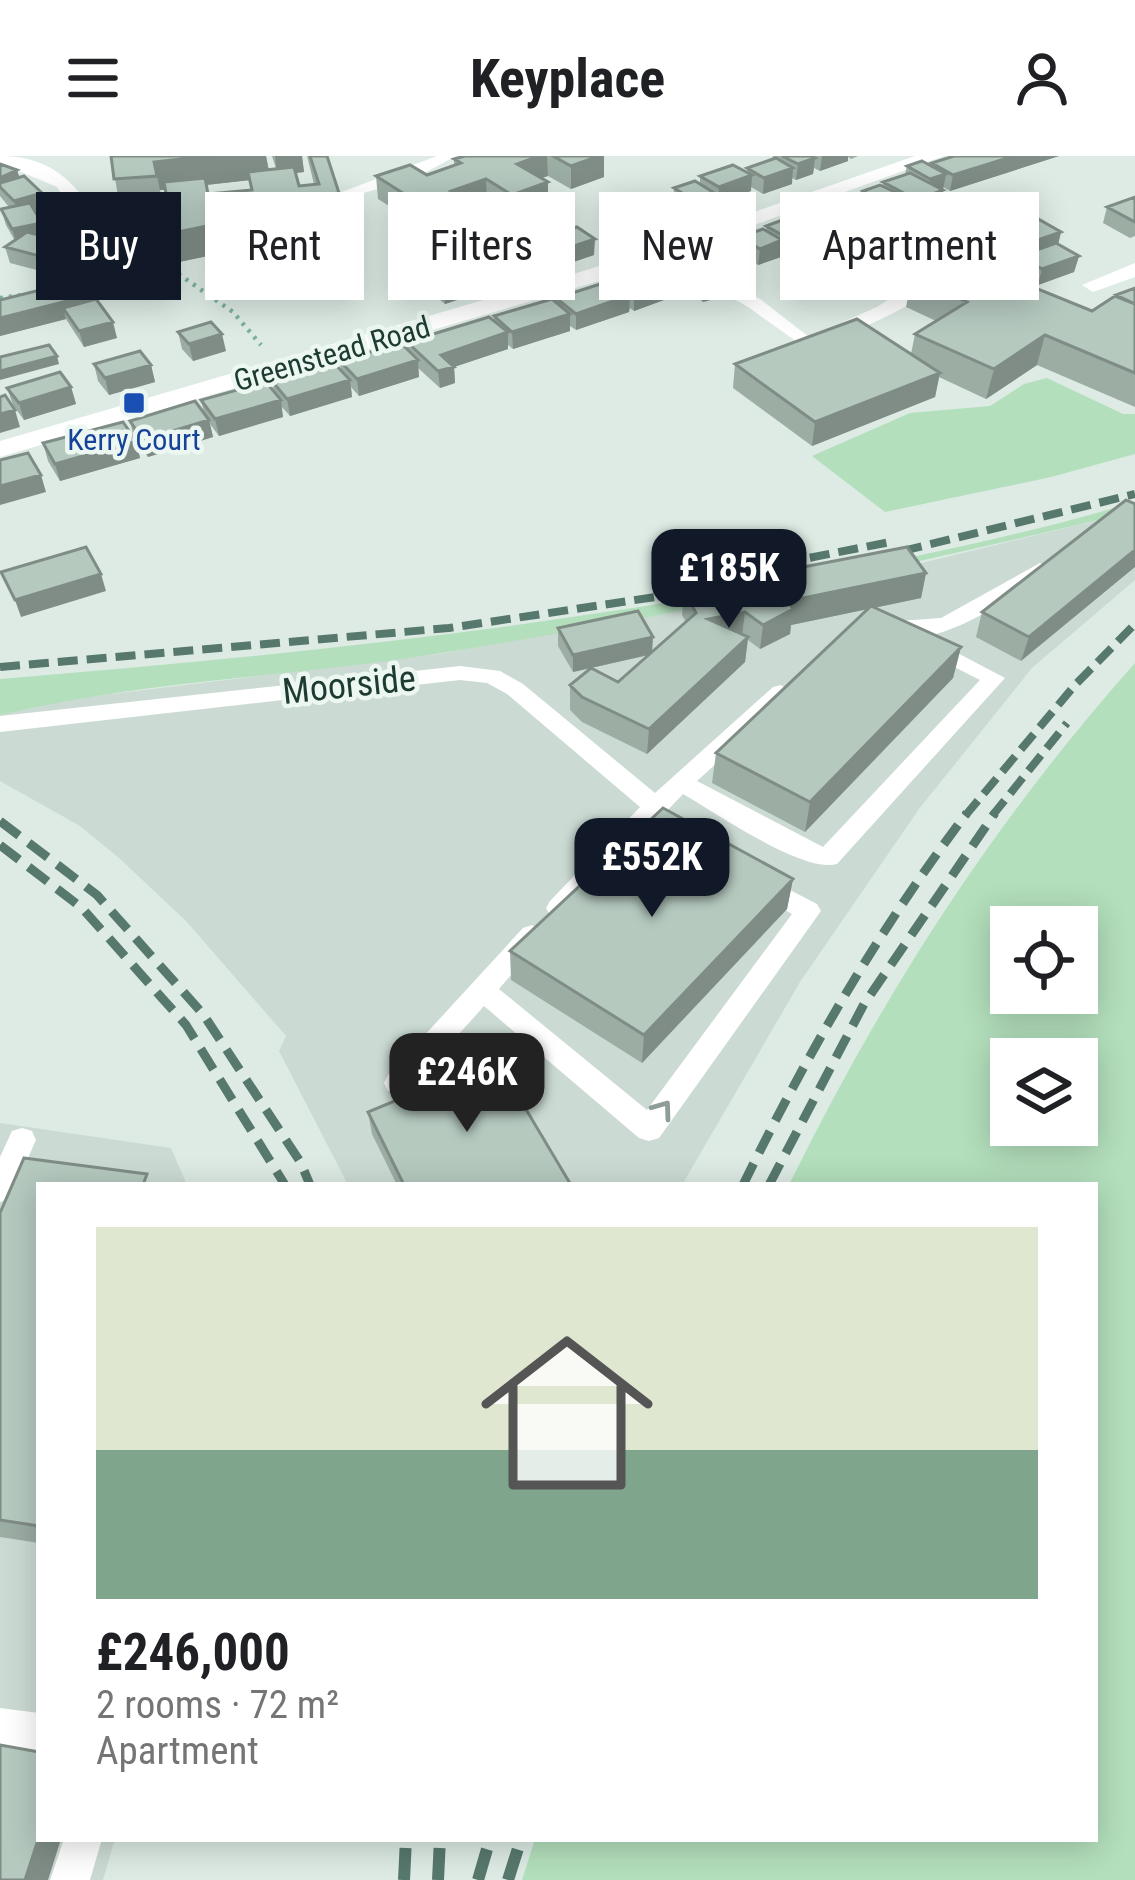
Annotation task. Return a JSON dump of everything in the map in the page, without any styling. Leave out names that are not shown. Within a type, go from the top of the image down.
[{"type":"street","points":[[2,156],[64,183],[70,192]]},
{"type":"street","name":"Greenstead Road","points":[[835,192],[934,156]]},
{"type":"street","points":[[1103,251],[1135,269]]},
{"type":"street","points":[[1093,285],[1135,269]]},
{"type":"street","name":"Greenstead Road","points":[[0,449],[599,272]]},
{"type":"lane","points":[[350,192],[412,174],[449,156]]},
{"type":"lane","points":[[748,300],[807,344],[898,300]]},
{"type":"lane","points":[[904,632],[976,615],[1051,560]]},
{"type":"lane","points":[[681,782],[801,849],[828,858],[994,678],[904,632],[859,626]]},
{"type":"lane","name":"Moorside","points":[[0,724],[460,673],[492,676],[514,689],[673,833]]},
{"type":"lane","points":[[398,1083],[650,811],[797,678]]},
{"type":"lane","points":[[481,989],[649,1129],[808,911],[731,866]]},
{"type":"lane","points":[[0,1189],[22,1140]]},
{"type":"lane","points":[[0,1726],[36,1732]]},
{"type":"lane","points":[[70,1880],[82,1842]]},
{"type":"path","points":[[181,275],[233,312],[281,369]]},
{"type":"path","points":[[0,298],[36,292]]},
{"type":"shaded area","points":[[1135,511],[1135,580],[1032,668],[919,809],[800,982],[684,1182],[346,1182],[279,1051],[286,1036],[186,921],[119,858],[80,826],[0,781],[0,715],[62,700],[438,654],[901,568]]},
{"type":"shaded area","points":[[0,1123],[171,1148],[186,1182],[36,1182],[36,1842],[114,1842],[103,1880],[0,1880]]},
{"type":"green space","points":[[1047,378],[1123,414],[1135,414],[1135,454],[885,512],[812,456],[910,413],[990,406],[1024,384]]},
{"type":"green space","points":[[1135,502],[1135,511],[1049,532],[615,623],[386,661],[109,694],[0,715],[0,679],[304,651],[606,612],[930,553]]},
{"type":"green space","points":[[1135,663],[1135,1880],[522,1880],[534,1842],[1098,1842],[1098,1182],[791,1182],[903,977],[988,848]]},
{"type":"building","points":[[111,156],[209,156],[154,162],[157,176],[114,179]]},
{"type":"building","points":[[310,156],[327,156],[339,192],[230,192],[252,190],[248,172],[294,167],[299,186],[319,184]]},
{"type":"building","points":[[539,156],[517,164],[548,182],[520,192],[507,192],[486,179],[453,192],[401,192],[376,176],[410,165],[427,175],[461,163],[454,159]]},
{"type":"building","points":[[553,156],[599,156],[571,166]]},
{"type":"building","points":[[782,156],[811,156],[815,158],[798,164]]},
{"type":"building","points":[[954,156],[1014,156],[953,175],[932,163]]},
{"type":"building","points":[[776,158],[793,168],[764,178],[747,168]]},
{"type":"building","points":[[922,161],[946,174],[930,179],[907,166]]},
{"type":"building","points":[[0,164],[17,170],[0,178]]},
{"type":"building","points":[[733,165],[752,175],[719,187],[700,176]]},
{"type":"building","points":[[910,173],[943,190],[902,192],[883,182]]},
{"type":"building","points":[[24,176],[41,192],[14,201],[0,183]]},
{"type":"building","points":[[205,178],[205,226],[181,231],[181,192],[166,192],[164,182]]},
{"type":"building","points":[[695,181],[713,192],[680,192],[674,188]]},
{"type":"building","points":[[880,185],[895,192],[865,192]]},
{"type":"building","points":[[1135,197],[1135,222],[1107,207]]},
{"type":"building","points":[[30,203],[36,224],[12,229],[1,209]]},
{"type":"building","points":[[1039,219],[1061,232],[1039,240]]},
{"type":"building","points":[[577,227],[595,239],[575,246]]},
{"type":"building","points":[[763,229],[780,241],[760,249],[756,231]]},
{"type":"building","points":[[27,232],[36,234],[36,255],[5,247]]},
{"type":"building","points":[[1056,243],[1079,256],[1042,269],[1039,249]]},
{"type":"building","points":[[599,284],[599,300],[616,300],[576,314],[558,300],[575,300],[575,292]]},
{"type":"building","points":[[1135,288],[1135,304],[1116,295]]},
{"type":"building","points":[[1039,289],[1092,311],[1115,296],[1135,304],[1135,373],[1045,335],[994,369],[915,334],[967,302],[962,300],[1039,300]]},
{"type":"building","points":[[36,291],[36,300],[71,300],[0,318],[0,300]]},
{"type":"building","points":[[97,300],[113,322],[79,331],[63,308]]},
{"type":"building","points":[[549,300],[570,314],[512,332],[494,316]]},
{"type":"building","points":[[489,317],[508,332],[441,355],[454,367],[438,371],[407,342]]},
{"type":"building","points":[[857,319],[940,373],[815,422],[735,364]]},
{"type":"building","points":[[211,322],[222,334],[189,344],[178,332]]},
{"type":"building","points":[[401,343],[418,360],[357,379],[340,361]]},
{"type":"building","points":[[49,345],[57,356],[0,371],[0,357]]},
{"type":"building","points":[[140,351],[151,365],[105,378],[94,364]]},
{"type":"building","points":[[334,363],[350,380],[287,399],[272,381]]},
{"type":"building","points":[[60,372],[71,387],[19,403],[7,388]]},
{"type":"building","points":[[266,382],[281,400],[215,419],[201,400]]},
{"type":"building","points":[[5,395],[15,410],[0,414],[0,397]]},
{"type":"building","points":[[195,401],[209,420],[143,440],[130,421]]},
{"type":"building","points":[[123,422],[136,441],[55,464],[43,443]]},
{"type":"building","points":[[28,453],[41,475],[0,486],[0,460]]},
{"type":"building","points":[[1126,500],[1135,504],[1135,550],[1029,637],[982,612]]},
{"type":"building","points":[[86,547],[101,574],[15,600],[1,572]]},
{"type":"building","points":[[907,547],[926,573],[788,601],[793,609],[763,625],[745,612],[708,619],[748,637],[649,729],[582,697],[570,685],[591,668],[618,682],[696,613],[684,590]]},
{"type":"building","points":[[871,606],[961,647],[810,802],[716,753]]},
{"type":"building","points":[[638,611],[653,637],[573,655],[558,628]]},
{"type":"building","points":[[663,808],[793,879],[644,1035],[510,951]]},
{"type":"building","points":[[496,1059],[569,1182],[403,1182],[368,1112]]},
{"type":"building","points":[[24,1158],[147,1174],[144,1182],[36,1182],[36,1526],[0,1520],[0,1213]]},
{"type":"building","points":[[0,1745],[36,1751],[37,1842],[25,1880],[0,1880]]},
{"type":"railway","points":[[874,558],[1135,494]]},
{"type":"railway","points":[[696,580],[890,542]]},
{"type":"railway","points":[[0,667],[449,628],[715,588]]},
{"type":"railway","points":[[965,816],[1075,685],[1135,624]]},
{"type":"railway","points":[[992,816],[1067,723]]},
{"type":"railway","points":[[745,1182],[846,993],[967,813]]},
{"type":"railway","points":[[771,1182],[864,1004],[995,813]]},
{"type":"railway","points":[[0,821],[97,895],[203,1014],[309,1182]]},
{"type":"railway","points":[[0,845],[82,908],[186,1025],[283,1182]]},
{"type":"railway","points":[[404,1880],[406,1842]]},
{"type":"railway","points":[[438,1880],[440,1842]]},
{"type":"railway","points":[[478,1880],[489,1842]]},
{"type":"railway","points":[[508,1880],[520,1842]]},
{"type":"place","name":"Kerry Court","points":[[134,403]]}]
